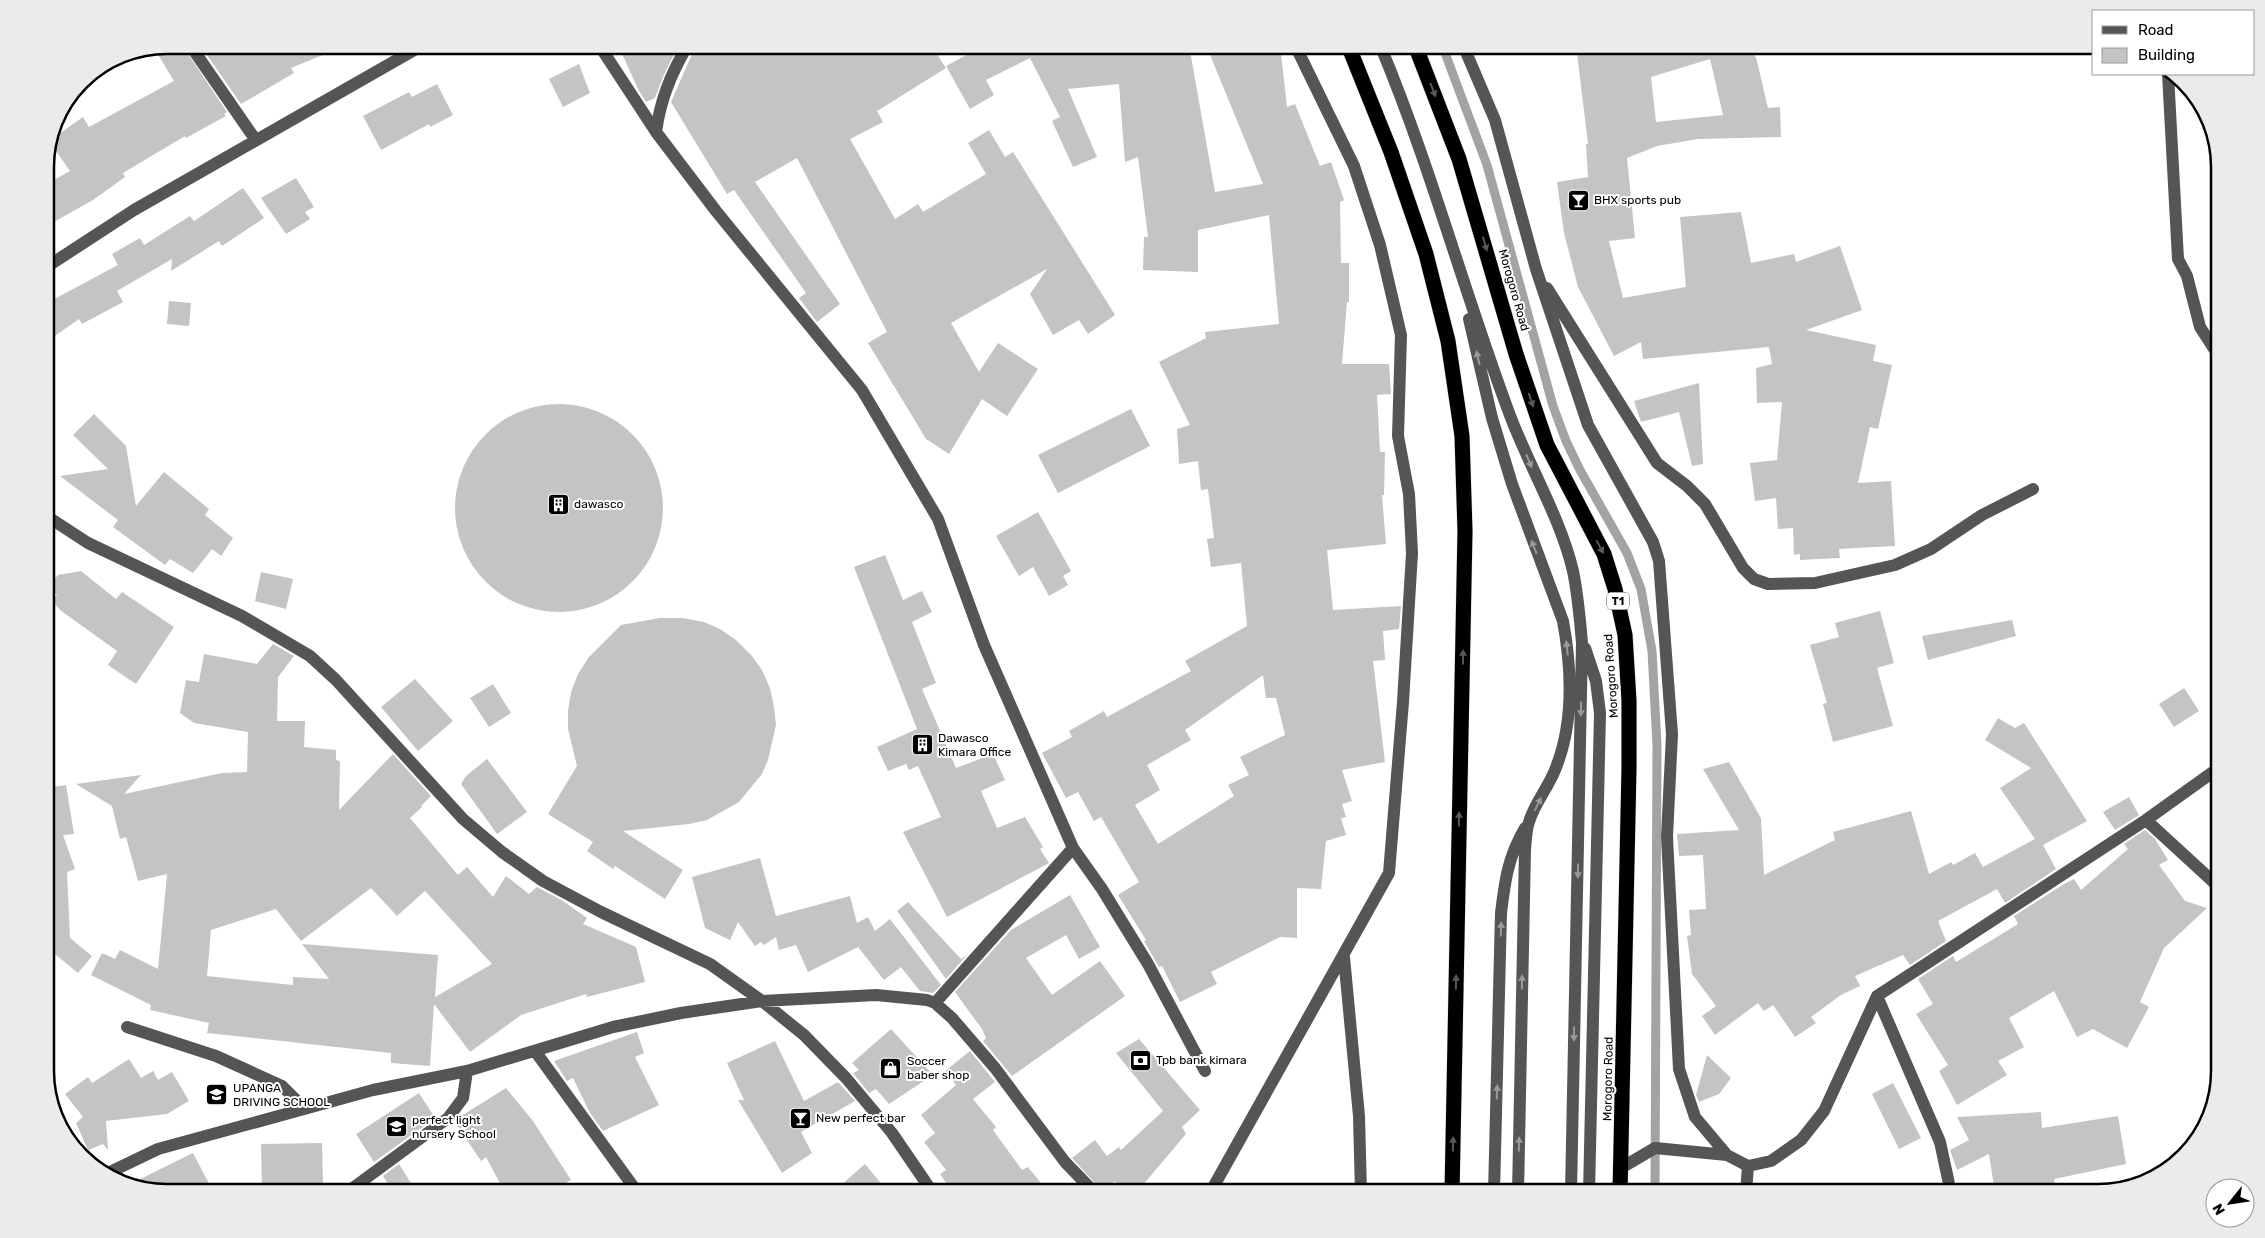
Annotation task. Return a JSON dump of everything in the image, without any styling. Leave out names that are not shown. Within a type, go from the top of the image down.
[{"type":"highway","points":[[1352,54],[1391,152],[1426,254],[1448,340],[1462,436],[1465,531],[1452,1184]]},
{"type":"highway","name":"Morogoro Road","points":[[1418,54],[1459,159],[1531,400],[1547,445],[1604,554],[1615,589],[1625,635],[1629,701],[1629,768],[1620,1184]]},
{"type":"street","points":[[196,54],[255,139]]},
{"type":"street","points":[[54,262],[134,210],[255,139],[407,54]]},
{"type":"street","points":[[605,54],[656,132],[716,212],[862,390],[938,519],[984,645],[1073,848],[1102,889],[1148,964],[1205,1071]]},
{"type":"street","points":[[656,132],[659,110],[664,94],[684,54]]},
{"type":"street","points":[[1215,1184],[1344,957],[1389,872],[1403,702],[1412,553],[1409,494],[1398,436],[1401,335],[1380,245],[1354,166],[1299,54]]},
{"type":"street","name":"Morogoro Road","points":[[1383,54],[1422,154],[1508,410],[1562,537],[1573,571],[1582,643],[1570,1184]]},
{"type":"street","points":[[1467,54],[1495,120],[1536,270],[1588,425],[1653,542],[1659,561],[1672,734],[1667,837],[1679,1069],[1695,1117],[1727,1155]]},
{"type":"street","points":[[2168,78],[2178,259],[2187,276],[2200,327],[2211,344]]},
{"type":"street","name":"Morogoro Road","points":[[1454,250],[1496,434],[1527,529],[1553,592],[1563,622],[1567,645],[1569,708],[1565,735],[1556,770],[1516,844],[1506,872],[1501,913],[1494,1184]]},
{"type":"street","points":[[1536,270],[1657,463],[1687,486],[1705,504],[1743,568],[1754,579],[1768,584],[1814,583],[1896,565],[1931,549],[1982,516],[2033,489]]},
{"type":"street","points":[[54,521],[88,543],[217,606],[242,616],[310,656],[336,680],[463,819],[502,852],[542,881],[710,964],[762,1001],[804,1035],[846,1078],[892,1133],[927,1184]]},
{"type":"street","name":"Morogoro Road","points":[[1553,592],[1582,643],[1596,682],[1600,713],[1589,1184]]},
{"type":"street","points":[[1621,1168],[1655,1148],[1727,1155],[1748,1166],[1771,1161],[1801,1140],[1824,1111],[1877,996],[2146,820],[2211,774]]},
{"type":"street","points":[[2146,820],[2211,880]]},
{"type":"street","name":"Morogoro Road","points":[[1518,1184],[1525,849],[1529,821]]},
{"type":"street","points":[[935,1004],[1073,848]]},
{"type":"street","points":[[1344,957],[1359,1116],[1361,1184]]},
{"type":"street","points":[[113,1171],[158,1149],[373,1090],[467,1071],[536,1052],[613,1027],[681,1013],[762,1001],[876,995],[927,1000],[935,1004],[968,1035],[1065,1162],[1087,1184]]},
{"type":"street","points":[[1877,996],[1940,1142],[1949,1184]]},
{"type":"street","points":[[128,1027],[216,1056],[282,1086],[304,1108]]},
{"type":"street","points":[[536,1052],[631,1184]]},
{"type":"street","points":[[358,1184],[448,1118],[463,1098],[467,1071]]},
{"type":"street","points":[[1747,1184],[1748,1166]]},
{"type":"building","points":[[158,54],[188,54],[227,112],[224,114],[226,116],[186,138],[185,136],[123,173],[125,177],[93,200],[54,222],[54,180],[70,171],[55,150],[59,134],[83,117],[89,127],[174,81]]},
{"type":"building","points":[[206,54],[325,54],[291,68],[294,73],[241,104]]},
{"type":"building","points":[[622,54],[674,54],[655,98],[646,102]]},
{"type":"building","points":[[692,54],[937,54],[946,68],[877,111],[883,122],[850,139],[895,219],[918,204],[923,212],[986,174],[968,143],[989,130],[1005,157],[1013,152],[1115,315],[1088,334],[1079,320],[1053,335],[1030,294],[1047,269],[951,323],[979,372],[998,343],[1038,369],[1007,416],[982,399],[949,454],[926,439],[868,343],[887,332],[797,158],[755,182],[840,304],[817,322],[799,298],[806,293],[734,190],[727,194],[671,102]]},
{"type":"building","points":[[968,54],[1191,54],[1215,192],[1263,184],[1210,54],[1281,54],[1287,107],[1295,104],[1320,166],[1331,162],[1344,200],[1340,202],[1341,263],[1349,263],[1349,302],[1347,302],[1342,364],[1389,364],[1391,394],[1377,395],[1380,452],[1385,452],[1384,495],[1382,495],[1386,544],[1327,550],[1333,610],[1401,606],[1399,629],[1383,631],[1385,660],[1373,661],[1385,762],[1342,770],[1352,801],[1342,804],[1346,817],[1341,818],[1346,835],[1326,841],[1321,889],[1297,888],[1297,938],[1280,937],[1211,972],[1217,984],[1180,1002],[1162,966],[1159,967],[1144,941],[1146,940],[1118,895],[1139,882],[1101,817],[1094,821],[1078,792],[1066,798],[1042,753],[1072,737],[1069,731],[1104,711],[1107,717],[1191,671],[1185,661],[1247,626],[1241,563],[1211,567],[1207,539],[1214,538],[1208,489],[1201,490],[1198,461],[1179,464],[1177,429],[1190,425],[1159,362],[1206,338],[1205,332],[1279,324],[1269,215],[1198,230],[1198,272],[1143,270],[1144,237],[1148,237],[1138,157],[1125,162],[1119,84],[1068,89],[1097,157],[1073,167],[1052,121],[1060,117],[1030,58],[986,80],[994,95],[970,109],[946,66]],"holes":[[[1263,675],[1266,698],[1276,698],[1285,735],[1240,757],[1249,775],[1228,785],[1234,796],[1158,844],[1135,805],[1160,790],[1147,765],[1191,740],[1185,730]]]},
{"type":"building","points":[[1577,54],[1754,54],[1768,108],[1780,107],[1781,137],[1698,139],[1657,146],[1627,158],[1635,238],[1609,241],[1623,298],[1686,287],[1680,217],[1741,212],[1751,263],[1794,254],[1796,262],[1840,246],[1862,310],[1806,330],[1876,345],[1873,361],[1892,365],[1878,429],[1870,427],[1858,483],[1891,481],[1895,546],[1839,549],[1840,558],[1800,560],[1800,554],[1794,555],[1793,528],[1778,529],[1776,498],[1755,501],[1750,463],[1777,460],[1782,402],[1757,403],[1756,368],[1772,364],[1769,347],[1643,359],[1641,342],[1614,356],[1578,287],[1564,233],[1557,182],[1588,177],[1586,144],[1588,144]],"holes":[[[1710,59],[1723,115],[1656,122],[1651,77]]]},
{"type":"building","points":[[579,64],[590,93],[563,107],[549,79]]},
{"type":"building","points":[[437,84],[453,115],[430,127],[429,124],[381,150],[363,116],[409,92],[412,97]]},
{"type":"building","points":[[296,178],[314,207],[305,212],[310,219],[286,234],[261,198]]},
{"type":"building","points":[[243,188],[264,218],[222,246],[219,241],[171,271],[172,259],[117,291],[123,302],[82,324],[79,319],[54,337],[54,299],[118,265],[112,254],[140,238],[144,245],[190,216],[194,221]]},
{"type":"building","points":[[169,301],[191,303],[189,326],[167,324]]},
{"type":"building","points":[[1699,383],[1703,464],[1692,466],[1679,412],[1641,422],[1634,401]]},
{"type":"building","name":"dawasco","points":[[549,404],[569,404],[589,408],[608,416],[633,434],[646,450],[655,468],[663,498],[659,538],[655,548],[646,566],[633,582],[617,595],[589,608],[569,612],[549,612],[529,608],[510,600],[485,582],[472,566],[459,538],[455,518],[455,498],[459,478],[467,459],[485,434],[501,421],[529,408]]},
{"type":"building","points":[[1131,409],[1150,446],[1058,493],[1038,455]]},
{"type":"building","points":[[94,414],[126,446],[136,506],[164,472],[209,509],[205,515],[233,538],[221,556],[212,549],[193,573],[170,559],[165,565],[113,527],[118,520],[60,476],[108,469],[73,435]]},
{"type":"building","points":[[1038,512],[1071,571],[1063,576],[1068,585],[1049,596],[1033,567],[1019,576],[996,536]]},
{"type":"building","points":[[885,555],[903,600],[922,591],[932,612],[912,622],[936,683],[922,689],[956,768],[993,754],[1005,780],[981,791],[997,828],[1025,817],[1043,847],[1040,849],[1049,863],[947,917],[903,832],[941,817],[918,766],[909,770],[906,764],[888,771],[877,747],[917,729],[854,567]]},
{"type":"building","points":[[81,571],[116,599],[122,592],[174,627],[136,684],[108,665],[117,651],[60,610],[54,602],[54,598],[57,595],[54,592],[54,579],[58,575]]},
{"type":"building","points":[[261,572],[293,579],[286,609],[255,601]]},
{"type":"building","points":[[1880,611],[1894,663],[1877,668],[1893,726],[1833,742],[1823,704],[1827,703],[1810,645],[1839,637],[1835,623]]},
{"type":"building","points":[[660,618],[683,618],[704,622],[720,629],[736,640],[752,656],[762,670],[770,688],[776,725],[768,760],[762,774],[739,802],[707,820],[689,824],[623,831],[683,870],[665,899],[615,866],[613,869],[587,851],[593,842],[548,814],[577,766],[568,729],[568,711],[571,692],[578,674],[589,657],[621,625]]},
{"type":"building","points":[[2012,620],[2016,636],[1928,660],[1922,636]]},
{"type":"building","points":[[273,644],[294,656],[278,677],[277,721],[305,721],[304,747],[336,750],[336,760],[340,761],[339,810],[393,754],[431,796],[410,818],[458,875],[467,867],[493,897],[506,876],[529,894],[537,887],[563,901],[587,918],[583,924],[636,947],[645,982],[587,997],[586,994],[521,1015],[470,1052],[434,1004],[430,1066],[391,1063],[391,1053],[207,1033],[209,1023],[150,1010],[151,1005],[91,975],[102,953],[115,959],[120,950],[158,969],[167,874],[138,881],[126,837],[120,839],[112,806],[76,784],[141,775],[124,794],[222,773],[247,772],[248,732],[194,723],[180,713],[186,680],[199,682],[204,654],[257,664]],"holes":[[[371,888],[397,916],[425,891],[492,964],[435,997],[438,955],[302,944],[329,979],[293,977],[293,985],[207,976],[211,930],[276,909],[301,941]]]},
{"type":"building","points":[[415,679],[453,721],[418,751],[381,707]]},
{"type":"building","points":[[493,684],[511,713],[489,727],[470,698]]},
{"type":"building","points":[[2184,688],[2199,711],[2174,727],[2159,704]]},
{"type":"building","points":[[1998,718],[2015,728],[2024,723],[2087,821],[2043,845],[2056,869],[2005,903],[1997,889],[1938,921],[1946,941],[1910,965],[1903,955],[1855,976],[1860,986],[1841,995],[1811,1017],[1816,1023],[1795,1037],[1773,1005],[1764,1011],[1758,1003],[1715,1035],[1702,1016],[1716,1006],[1692,974],[1687,936],[1691,935],[1689,910],[1706,909],[1703,855],[1679,856],[1677,834],[1739,830],[1703,769],[1729,762],[1761,818],[1764,875],[1835,840],[1833,832],[1911,811],[1929,874],[1951,862],[1953,865],[1975,853],[1983,867],[2035,839],[2000,788],[2031,768],[1985,740]]},
{"type":"building","points":[[487,759],[527,812],[497,834],[461,784],[466,776]]},
{"type":"building","points":[[66,785],[74,834],[63,835],[75,869],[67,872],[70,938],[92,956],[78,973],[54,953],[54,787]]},
{"type":"building","points":[[2129,797],[2139,815],[2115,830],[2103,812]]},
{"type":"building","points":[[2145,830],[2155,839],[2168,860],[2159,865],[2185,901],[2207,908],[2164,948],[2140,1002],[2149,1007],[2127,1048],[2093,1029],[2077,1037],[2054,991],[2009,1018],[2024,1047],[1998,1061],[2007,1075],[1957,1105],[1939,1071],[1948,1065],[1916,1014],[1933,1004],[1918,979],[1953,956],[1956,962],[2018,924],[2014,916],[2064,884],[2074,879],[2081,890],[2128,849],[2124,844]]},
{"type":"building","points":[[760,858],[776,916],[850,896],[857,923],[868,917],[875,931],[890,919],[941,985],[933,993],[920,991],[901,967],[884,980],[858,947],[808,972],[796,945],[779,950],[776,937],[764,945],[761,942],[755,946],[738,922],[730,940],[705,928],[692,877]]},
{"type":"building","points":[[1070,895],[1100,947],[1079,959],[1066,935],[1026,958],[1052,995],[1100,961],[1125,996],[1012,1076],[983,1041],[986,1038],[982,1029],[955,992],[1011,930]]},
{"type":"building","points":[[908,902],[961,959],[966,956],[946,979],[897,911]]},
{"type":"building","name":"Soccer baber shop","points":[[891,1029],[933,1075],[889,1104],[876,1089],[869,1093],[853,1073],[859,1070],[852,1063]]},
{"type":"building","points":[[637,1032],[644,1053],[635,1057],[659,1105],[603,1131],[590,1113],[573,1078],[567,1081],[554,1061]]},
{"type":"building","points":[[1139,1039],[1200,1110],[1182,1127],[1186,1134],[1144,1184],[1117,1184],[1115,1181],[1112,1184],[1096,1184],[1072,1158],[1095,1140],[1107,1156],[1119,1147],[1121,1150],[1163,1111],[1116,1053]]},
{"type":"building","points":[[775,1041],[804,1101],[838,1082],[855,1101],[801,1132],[812,1153],[782,1173],[738,1100],[744,1100],[727,1063]]},
{"type":"building","points":[[970,1051],[995,1082],[973,1099],[996,1127],[993,1130],[1022,1170],[1028,1167],[1042,1184],[947,1184],[940,1174],[946,1170],[924,1142],[935,1133],[921,1115],[956,1085],[945,1071]]},
{"type":"building","points":[[1707,1055],[1731,1078],[1719,1094],[1699,1102],[1696,1095]]},
{"type":"building","points":[[129,1059],[141,1078],[153,1071],[158,1080],[172,1072],[189,1101],[167,1114],[106,1121],[108,1150],[103,1144],[88,1150],[76,1123],[83,1117],[65,1094],[88,1077],[92,1083]]},
{"type":"building","points":[[1893,1083],[1921,1138],[1899,1149],[1872,1094]]},
{"type":"building","points":[[506,1088],[533,1121],[571,1180],[564,1184],[500,1184],[486,1157],[481,1161],[455,1122],[458,1118]]},
{"type":"building","name":"perfect light nursery School","points":[[419,1093],[435,1118],[374,1162],[356,1134]]},
{"type":"building","points":[[2041,1112],[2042,1128],[2118,1116],[2126,1164],[2054,1179],[2055,1184],[1994,1184],[1989,1154],[1957,1170],[1950,1150],[1969,1140],[1957,1117]]},
{"type":"building","points":[[322,1143],[323,1184],[262,1184],[261,1144]]},
{"type":"building","points":[[193,1153],[209,1184],[167,1184],[138,1180]]},
{"type":"building","points":[[399,1164],[411,1184],[388,1184],[383,1176]]},
{"type":"building","points":[[865,1164],[882,1184],[842,1184]]},
{"type":"waterway","points":[[1445,54],[1487,165],[1553,406],[1566,441],[1580,470],[1627,553],[1641,589],[1652,651],[1657,745],[1655,1184]]},
{"type":"place","name":"BHX sports pub","points":[[1578,200]]},
{"type":"place","name":"dawasco","points":[[558,504]]},
{"type":"place","name":"Dawasco Kimara Office","points":[[922,745]]},
{"type":"place","name":"Tpb bank kimara","points":[[1140,1060]]},
{"type":"place","name":"Soccer baber shop","points":[[891,1068]]},
{"type":"place","name":"UPANGA DRIVING SCHOOL","points":[[217,1095]]},
{"type":"place","name":"New perfect bar","points":[[800,1118]]},
{"type":"place","name":"perfect light nursery School","points":[[396,1127]]}]
